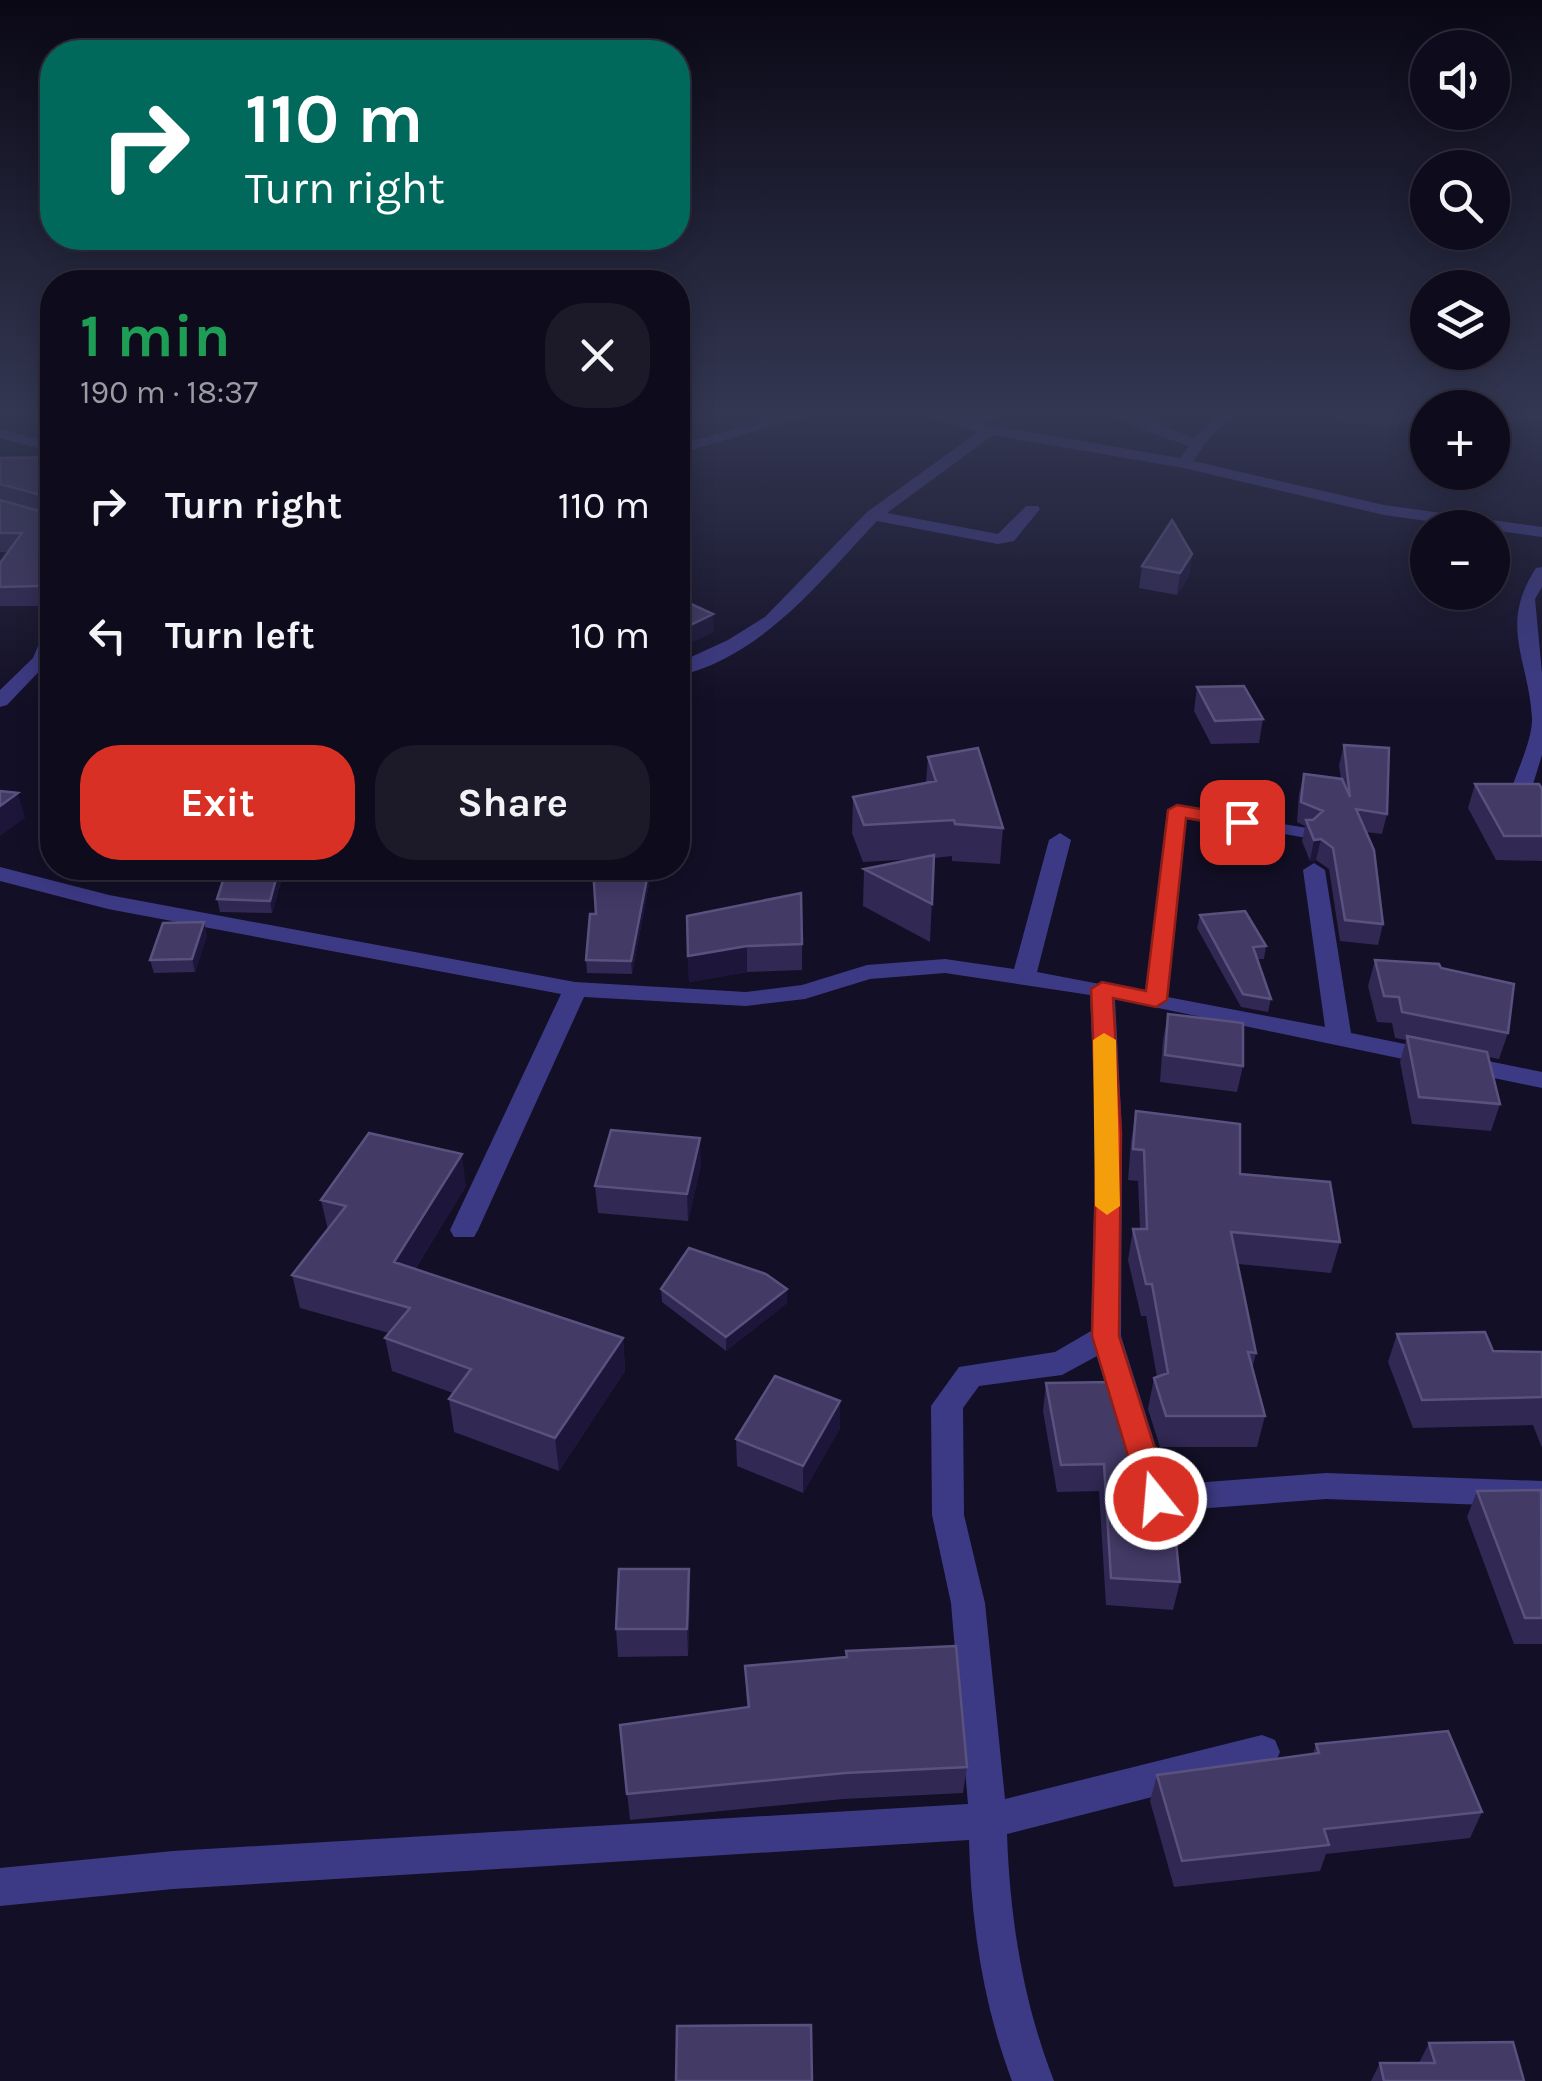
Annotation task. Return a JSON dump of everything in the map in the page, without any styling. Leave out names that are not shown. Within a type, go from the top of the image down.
[{"type":"street","points":[[690,665],[736,644],[771,621],[881,509]]},
{"type":"street","points":[[873,515],[998,539],[1008,536],[1031,509]]},
{"type":"street","points":[[1380,509],[1542,532]]},
{"type":"street","points":[[1520,794],[1542,722],[1528,650],[1526,598],[1542,572]]},
{"type":"street","points":[[0,701],[40,668]]},
{"type":"street","points":[[1024,977],[1060,840]]},
{"type":"street","points":[[1314,870],[1339,1038]]},
{"type":"street","points":[[0,874],[174,915],[575,989],[746,999],[804,992],[866,972],[946,966],[1102,989],[1542,1080]]},
{"type":"street","points":[[464,1230],[575,989]]},
{"type":"street","points":[[1102,989],[1109,1133],[1106,1336],[1156,1499],[1326,1486],[1542,1494]]},
{"type":"street","points":[[1033,2081],[1008,2008],[990,1898],[988,1821],[968,1603],[948,1515],[946,1406],[970,1375],[1062,1362],[1106,1336]]},
{"type":"street","points":[[0,1887],[174,1870],[988,1821],[1262,1752]]},
{"type":"lane","points":[[1156,1000],[1177,810],[1306,833]]},
{"type":"building","points":[[0,509],[40,511],[40,582],[38,586],[0,587],[0,563],[22,533],[0,533]]},
{"type":"building","points":[[1172,520],[1192,554],[1180,573],[1142,566]]},
{"type":"building","points":[[690,603],[713,614],[690,625]]},
{"type":"building","points":[[1244,686],[1263,719],[1215,721],[1197,687]]},
{"type":"building","points":[[1344,745],[1389,748],[1387,814],[1356,809],[1374,850],[1383,924],[1345,920],[1333,848],[1321,839],[1314,840],[1306,820],[1313,820],[1323,811],[1301,802],[1304,774],[1342,779],[1350,797]]},
{"type":"building","points":[[978,748],[1003,828],[955,824],[954,820],[864,825],[853,797],[936,781],[928,757]]},
{"type":"building","points":[[1475,784],[1539,784],[1542,836],[1504,836]]},
{"type":"building","points":[[0,791],[18,793],[0,806]]},
{"type":"building","points":[[934,855],[932,904],[864,869]]},
{"type":"building","points":[[223,880],[276,880],[270,901],[217,899]]},
{"type":"building","points":[[594,880],[647,880],[631,961],[586,960],[590,914],[596,914]]},
{"type":"building","points":[[801,893],[802,944],[747,946],[688,956],[687,916]]},
{"type":"building","points":[[1245,911],[1266,946],[1253,947],[1271,999],[1243,994],[1200,915]]},
{"type":"building","points":[[204,922],[192,959],[150,960],[163,923]]},
{"type":"building","points":[[1375,960],[1439,964],[1441,968],[1514,984],[1508,1033],[1402,1012],[1399,997],[1384,996]]},
{"type":"building","points":[[1168,1014],[1243,1023],[1243,1066],[1165,1055]]},
{"type":"building","points":[[1407,1036],[1487,1052],[1500,1104],[1419,1097]]},
{"type":"building","points":[[1136,1111],[1240,1124],[1240,1174],[1330,1182],[1340,1242],[1231,1232],[1256,1353],[1248,1352],[1265,1416],[1166,1416],[1154,1378],[1168,1373],[1152,1284],[1146,1284],[1133,1229],[1147,1229],[1144,1150],[1133,1149]]},
{"type":"building","points":[[611,1130],[700,1138],[687,1194],[595,1186]]},
{"type":"building","points":[[369,1133],[462,1154],[394,1262],[623,1338],[555,1438],[449,1399],[471,1369],[385,1338],[410,1308],[292,1275],[346,1206],[321,1200]]},
{"type":"building","points":[[689,1248],[766,1274],[787,1289],[726,1337],[661,1289]]},
{"type":"building","points":[[1485,1332],[1493,1351],[1542,1352],[1542,1397],[1422,1400],[1397,1334]]},
{"type":"building","points":[[775,1376],[840,1401],[803,1466],[736,1439]]},
{"type":"building","points":[[1114,1382],[1125,1419],[1120,1419],[1138,1498],[1172,1501],[1180,1582],[1111,1578],[1104,1464],[1061,1465],[1046,1383]]},
{"type":"building","points":[[1541,1490],[1542,1618],[1525,1618],[1477,1491]]},
{"type":"building","points":[[619,1569],[689,1569],[687,1629],[616,1629]]},
{"type":"building","points":[[956,1646],[967,1767],[845,1773],[627,1794],[620,1725],[749,1707],[745,1666],[847,1657],[846,1651]]},
{"type":"building","points":[[1448,1731],[1482,1812],[1324,1829],[1329,1845],[1182,1861],[1157,1775],[1319,1753],[1316,1744]]},
{"type":"building","points":[[811,2025],[812,2081],[676,2081],[677,2026]]},
{"type":"building","points":[[1513,2042],[1524,2081],[1384,2081],[1380,2063],[1435,2063],[1429,2043]]},
{"type":"slow traffic","points":[[1104,1040],[1109,1133],[1107,1206]]},
{"type":"route","points":[[1156,1499],[1106,1336],[1109,1133],[1102,989],[1156,1000],[1177,810],[1242,822]]}]
